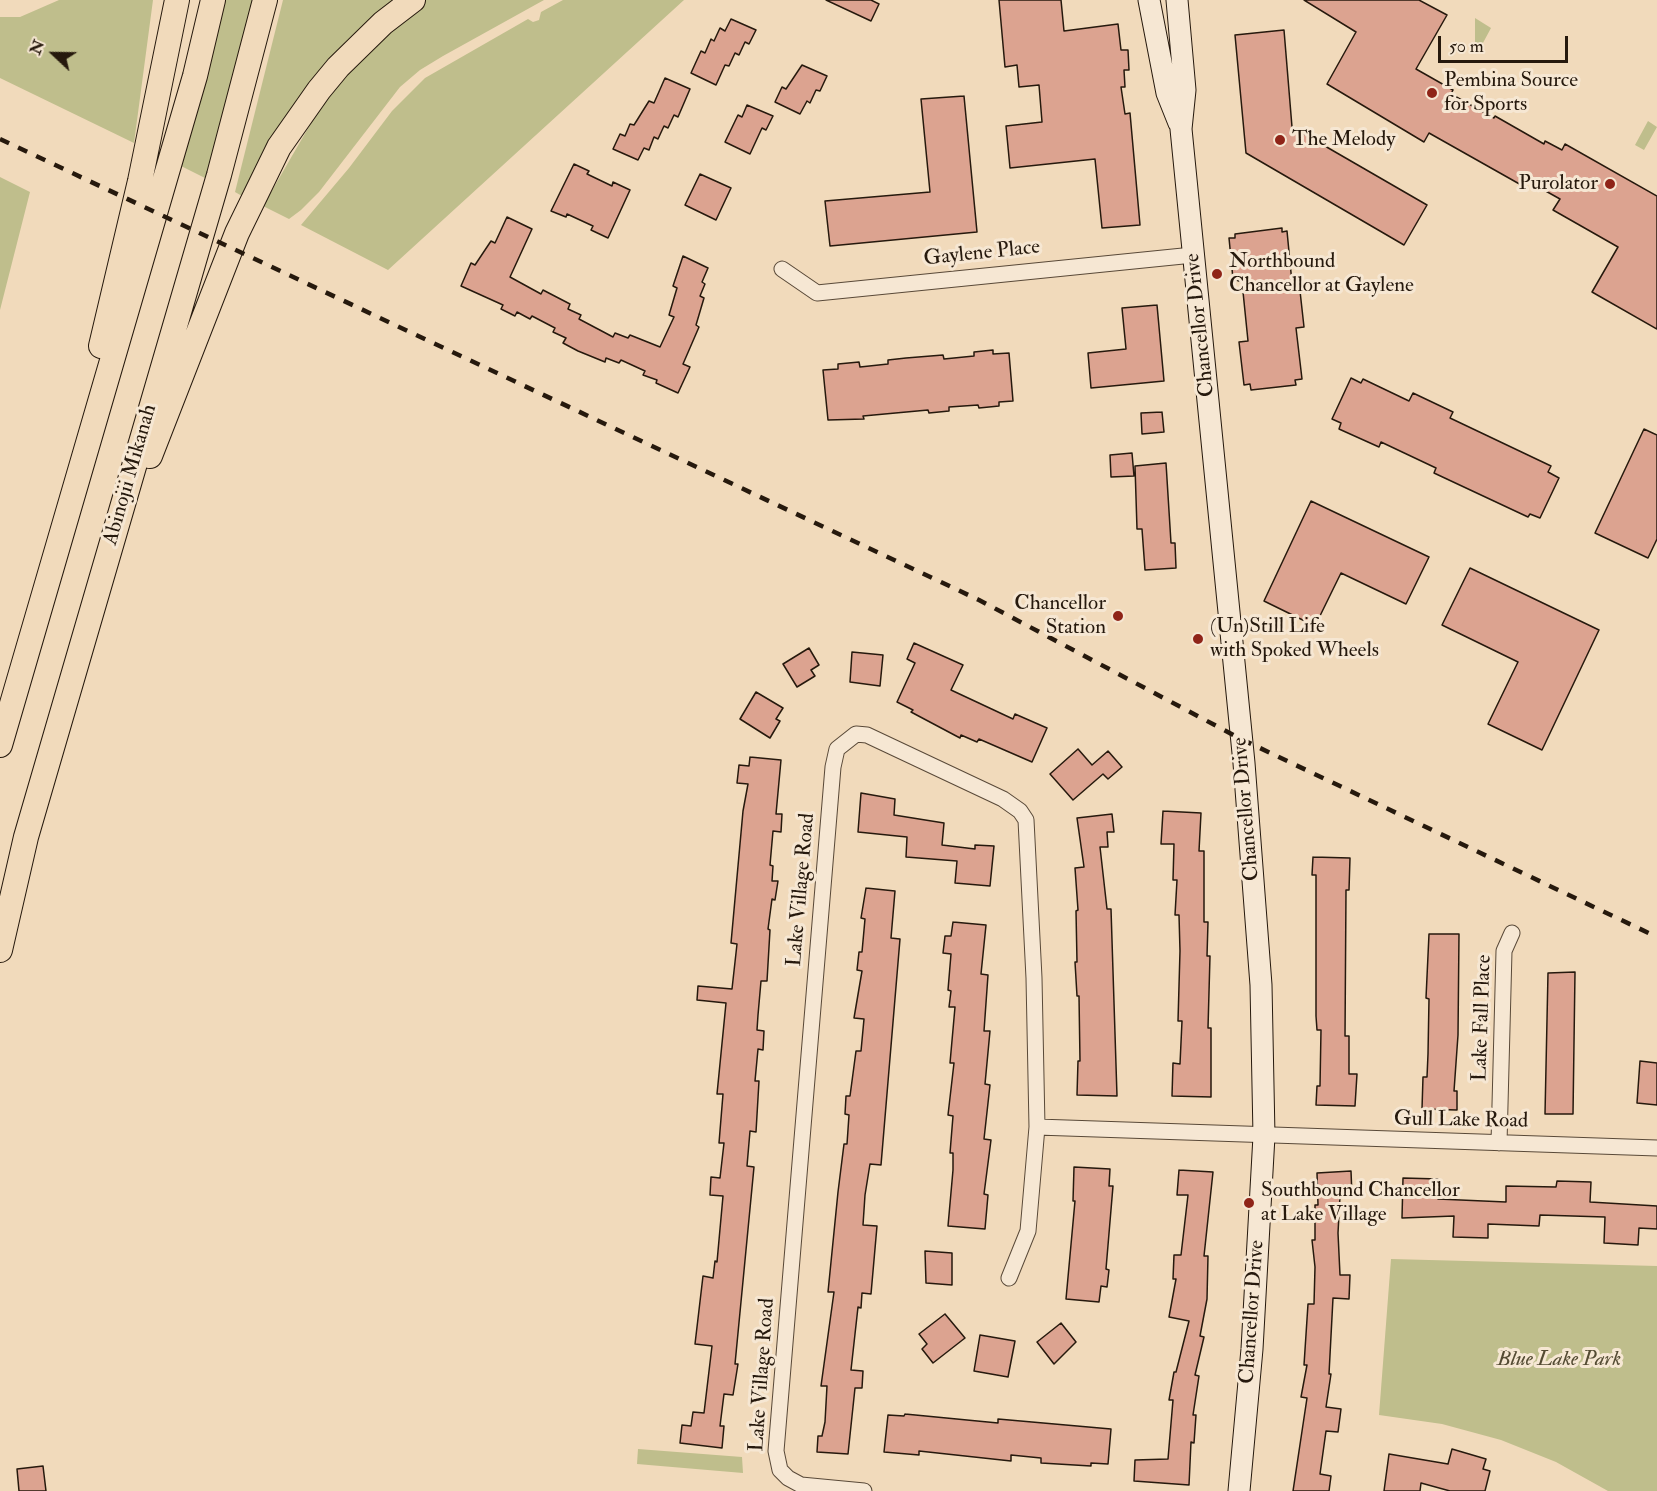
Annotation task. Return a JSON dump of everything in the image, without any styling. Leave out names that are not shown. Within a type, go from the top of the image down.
[{"type":"main road","points":[[77,481],[100,347],[153,122],[177,0]]},
{"type":"main road","points":[[0,745],[192,87],[213,0]]},
{"type":"main road","name":"Abinojii Mikanah","points":[[0,950],[26,837],[219,175],[265,0]]},
{"type":"main road","points":[[111,543],[164,424],[237,233],[270,164],[295,123],[338,67],[383,23],[413,0]]},
{"type":"street","name":"Chancellor Drive","points":[[1149,0],[1167,93],[1181,129]]},
{"type":"street","name":"Chancellor Drive","points":[[1177,0],[1185,90],[1181,129],[1248,820],[1261,986],[1264,1136],[1252,1348],[1239,1491]]},
{"type":"street","name":"Gaylene Place","points":[[782,269],[817,293],[1193,255]]},
{"type":"street","name":"Lake Village Road","points":[[864,1491],[801,1485],[780,1470],[776,1451],[833,767],[837,749],[856,734],[867,735],[1003,799],[1020,811],[1026,820],[1034,978],[1037,1127],[1028,1231],[1009,1278]]},
{"type":"street","name":"Lake Fall Place","points":[[1500,1143],[1504,951],[1512,933]]},
{"type":"street","points":[[1037,1127],[1264,1136]]},
{"type":"street","name":"Gull Lake Road","points":[[1264,1136],[1657,1148]]},
{"type":"green space","points":[[59,0],[153,0],[134,143],[0,78],[0,17],[20,17]]},
{"type":"green space","points":[[225,0],[253,0],[207,179],[181,166]]},
{"type":"green space","points":[[283,0],[398,0],[242,196],[235,192]]},
{"type":"green space","points":[[424,0],[544,0],[443,56],[420,70],[400,87],[319,192],[289,219],[263,206],[314,118],[342,78]]},
{"type":"green space","points":[[563,0],[684,0],[388,270],[301,225],[349,168],[392,111],[425,78],[528,19],[533,22],[539,20],[541,12]]},
{"type":"green space","points":[[1475,18],[1491,28],[1477,54],[1475,47]]},
{"type":"green space","points":[[1648,121],[1657,127],[1644,150],[1635,145]]},
{"type":"green space","points":[[0,177],[30,192],[0,310]]},
{"type":"green space","name":"Blue Lake Park","points":[[1391,1259],[1657,1266],[1657,1491],[1608,1491],[1556,1462],[1501,1440],[1442,1424],[1379,1415]]},
{"type":"green space","points":[[638,1449],[742,1457],[743,1473],[637,1464]]},
{"type":"building","points":[[826,0],[871,0],[879,4],[871,21]]},
{"type":"building","points":[[999,0],[1061,0],[1064,31],[1118,24],[1121,50],[1128,50],[1129,70],[1124,70],[1125,87],[1121,87],[1125,114],[1130,113],[1140,225],[1102,228],[1095,159],[1010,168],[1006,126],[1042,122],[1039,85],[1019,87],[1017,65],[1005,67]]},
{"type":"building","points":[[1304,0],[1419,0],[1447,15],[1416,69],[1453,90],[1451,94],[1494,118],[1495,116],[1544,144],[1545,141],[1562,150],[1565,144],[1657,196],[1657,329],[1592,292],[1618,247],[1553,210],[1560,199],[1526,180],[1523,186],[1429,133],[1424,142],[1327,84],[1356,32]]},
{"type":"building","points":[[731,19],[756,30],[749,44],[745,42],[739,55],[735,53],[729,66],[725,65],[716,85],[691,73],[701,51],[705,53],[711,39],[714,41],[720,28],[725,31]]},
{"type":"building","name":"The Melody","points":[[1284,30],[1292,127],[1427,205],[1404,245],[1246,153],[1235,35]]},
{"type":"building","points":[[802,65],[827,76],[820,91],[816,90],[810,103],[807,101],[800,114],[775,102],[782,87],[786,89]]},
{"type":"building","points":[[665,78],[690,89],[678,117],[674,115],[668,128],[664,126],[658,139],[654,137],[649,150],[644,148],[638,160],[613,149],[620,134],[625,136],[630,124],[634,125],[649,101],[654,103]]},
{"type":"building","points":[[964,96],[977,232],[830,246],[825,201],[930,192],[921,99]]},
{"type":"building","points":[[747,105],[773,116],[766,130],[762,128],[750,154],[725,142],[738,115],[742,117]]},
{"type":"building","points":[[574,164],[589,171],[587,174],[612,186],[613,182],[630,190],[608,238],[591,230],[593,226],[567,214],[566,217],[551,211]]},
{"type":"building","points":[[700,174],[731,188],[716,220],[685,205]]},
{"type":"building","points":[[507,217],[532,229],[510,277],[541,294],[543,290],[570,304],[568,309],[581,315],[579,319],[613,337],[615,333],[628,338],[630,335],[660,347],[674,317],[669,315],[677,288],[673,286],[683,256],[708,268],[702,282],[705,284],[700,296],[704,298],[696,325],[699,327],[683,364],[690,367],[678,393],[656,383],[657,380],[643,375],[645,371],[621,360],[619,363],[606,358],[605,362],[578,351],[563,343],[566,338],[553,332],[555,328],[532,316],[530,319],[517,312],[515,316],[501,309],[503,305],[461,286],[471,263],[475,265],[491,241],[495,243]]},
{"type":"building","points":[[1282,228],[1282,232],[1287,231],[1292,283],[1299,282],[1304,327],[1296,328],[1302,379],[1295,380],[1296,385],[1251,390],[1250,384],[1244,385],[1239,342],[1248,341],[1242,282],[1233,279],[1229,238],[1235,238],[1235,234]]},
{"type":"building","points":[[1157,305],[1164,381],[1091,388],[1088,353],[1126,349],[1122,308]]},
{"type":"building","points":[[993,350],[993,354],[1009,353],[1013,401],[999,402],[999,406],[949,407],[949,411],[929,413],[928,410],[863,416],[864,419],[828,420],[823,370],[838,369],[838,364],[859,362],[860,367],[888,364],[888,360],[906,358],[943,355],[944,359],[974,356],[974,352]]},
{"type":"building","points":[[1351,378],[1361,383],[1363,379],[1409,401],[1413,393],[1453,412],[1450,418],[1551,466],[1548,472],[1559,478],[1540,518],[1530,514],[1528,517],[1434,473],[1436,468],[1381,442],[1379,447],[1339,429],[1341,423],[1332,419]]},
{"type":"building","points":[[1162,412],[1164,432],[1142,434],[1141,413]]},
{"type":"building","points":[[1644,429],[1657,435],[1657,539],[1648,558],[1595,533]]},
{"type":"building","points":[[1132,453],[1134,476],[1111,477],[1110,455]]},
{"type":"building","points":[[1166,463],[1171,543],[1175,543],[1176,568],[1145,570],[1142,529],[1137,529],[1135,466]]},
{"type":"building","points":[[1311,501],[1429,557],[1406,604],[1341,573],[1315,626],[1264,601]]},
{"type":"building","points":[[1470,568],[1599,630],[1542,750],[1488,724],[1518,662],[1442,625]]},
{"type":"building","points":[[914,643],[963,665],[951,690],[1013,719],[1015,714],[1047,728],[1032,762],[979,739],[977,742],[961,735],[960,738],[897,702],[915,663],[907,659]]},
{"type":"building","points":[[809,648],[819,665],[811,670],[815,676],[797,687],[783,664]]},
{"type":"building","points":[[852,652],[883,655],[880,686],[850,682]]},
{"type":"building","points":[[756,692],[783,708],[776,719],[780,721],[770,738],[740,719]]},
{"type":"building","points":[[1078,749],[1092,765],[1108,751],[1122,767],[1108,779],[1103,774],[1073,800],[1050,774]]},
{"type":"building","points":[[750,757],[781,760],[776,814],[782,814],[781,832],[773,831],[770,865],[773,866],[772,881],[778,881],[775,900],[772,899],[768,929],[770,930],[767,981],[761,981],[758,1015],[757,1030],[764,1031],[763,1050],[758,1049],[755,1081],[759,1081],[756,1132],[750,1131],[747,1166],[754,1167],[735,1364],[738,1364],[733,1395],[724,1394],[720,1426],[724,1426],[722,1448],[680,1443],[682,1425],[691,1426],[693,1412],[704,1413],[712,1346],[695,1344],[703,1276],[713,1278],[715,1261],[717,1262],[723,1196],[710,1195],[711,1177],[720,1178],[724,1143],[719,1143],[723,1094],[717,1094],[726,1003],[697,1000],[698,986],[732,989],[737,944],[731,943],[743,811],[748,784],[737,783],[739,765],[749,766]]},
{"type":"building","points":[[861,793],[895,799],[894,815],[944,823],[942,845],[975,849],[975,845],[994,846],[990,886],[955,883],[957,861],[906,857],[907,837],[858,832]]},
{"type":"building","points":[[1163,811],[1201,813],[1199,851],[1204,851],[1204,922],[1208,922],[1207,956],[1210,956],[1208,1028],[1211,1028],[1211,1097],[1172,1096],[1173,1063],[1180,1064],[1182,1021],[1178,1021],[1179,915],[1175,915],[1177,880],[1173,880],[1174,844],[1161,844]]},
{"type":"building","points":[[1112,814],[1114,832],[1107,832],[1108,847],[1100,847],[1107,909],[1111,909],[1117,1096],[1077,1095],[1078,1061],[1080,1061],[1079,996],[1077,996],[1075,962],[1077,962],[1076,911],[1078,910],[1075,868],[1084,867],[1077,818]]},
{"type":"building","points":[[1313,857],[1350,858],[1349,890],[1346,890],[1345,1036],[1349,1036],[1349,1074],[1357,1074],[1355,1106],[1316,1105],[1317,1086],[1320,1086],[1321,1030],[1317,1030],[1316,1016],[1316,875],[1312,875]]},
{"type":"building","points":[[866,888],[895,891],[891,938],[900,939],[881,1165],[870,1164],[865,1195],[863,1225],[877,1226],[871,1294],[862,1293],[861,1308],[858,1307],[851,1370],[863,1371],[862,1388],[855,1388],[848,1454],[817,1452],[818,1436],[822,1436],[825,1422],[827,1386],[821,1386],[834,1292],[828,1292],[838,1192],[844,1144],[847,1144],[849,1115],[845,1114],[846,1096],[850,1096],[856,1051],[861,1051],[864,1019],[854,1018],[862,971],[857,970],[859,952],[862,952],[865,919],[861,918]]},
{"type":"building","points":[[953,922],[986,925],[981,974],[988,975],[984,1031],[990,1031],[985,1084],[990,1085],[984,1139],[991,1140],[984,1194],[988,1195],[985,1229],[948,1226],[953,1170],[953,1153],[950,1153],[953,1116],[948,1115],[954,1063],[950,1063],[955,1007],[949,1007],[951,954],[943,953],[945,936],[951,936]]},
{"type":"building","points":[[1429,934],[1459,934],[1458,1035],[1454,1091],[1457,1091],[1457,1110],[1422,1109],[1423,1077],[1427,1077],[1428,1054],[1429,999],[1426,998]]},
{"type":"building","points":[[1575,972],[1573,1114],[1545,1114],[1548,973]]},
{"type":"building","points":[[1640,1061],[1657,1063],[1657,1105],[1637,1103]]},
{"type":"building","points":[[1074,1167],[1110,1169],[1109,1186],[1113,1186],[1106,1269],[1109,1270],[1107,1287],[1101,1286],[1099,1302],[1066,1299],[1075,1201],[1073,1201]]},
{"type":"building","points":[[1179,1170],[1213,1172],[1204,1256],[1208,1256],[1207,1299],[1200,1336],[1204,1337],[1195,1375],[1199,1376],[1193,1415],[1196,1415],[1194,1443],[1191,1442],[1189,1485],[1134,1481],[1135,1460],[1168,1459],[1173,1400],[1169,1400],[1174,1372],[1176,1372],[1189,1321],[1169,1317],[1176,1279],[1173,1279],[1174,1255],[1181,1255],[1188,1195],[1177,1195]]},
{"type":"building","points":[[1351,1171],[1352,1196],[1340,1196],[1338,1233],[1340,1275],[1350,1275],[1349,1299],[1333,1298],[1329,1374],[1331,1374],[1326,1407],[1341,1409],[1338,1432],[1326,1431],[1320,1474],[1331,1476],[1329,1491],[1293,1491],[1307,1398],[1301,1397],[1307,1365],[1304,1365],[1308,1304],[1314,1304],[1315,1267],[1312,1240],[1315,1240],[1315,1205],[1318,1205],[1317,1173]]},
{"type":"building","points":[[1403,1178],[1439,1179],[1438,1199],[1506,1202],[1506,1186],[1556,1187],[1557,1181],[1591,1182],[1590,1202],[1657,1206],[1657,1229],[1639,1228],[1638,1245],[1604,1243],[1605,1217],[1540,1215],[1539,1226],[1488,1224],[1488,1238],[1453,1237],[1454,1216],[1402,1218]]},
{"type":"building","points":[[925,1251],[952,1253],[952,1285],[926,1283]]},
{"type":"building","points":[[945,1314],[965,1338],[933,1363],[922,1349],[927,1344],[919,1334]]},
{"type":"building","points":[[1061,1323],[1076,1342],[1054,1364],[1037,1342]]},
{"type":"building","points":[[980,1335],[1015,1341],[1008,1377],[974,1371]]},
{"type":"building","points":[[905,1414],[998,1423],[998,1419],[1111,1429],[1108,1464],[1091,1463],[1091,1466],[1041,1463],[1041,1458],[1011,1455],[1011,1461],[919,1451],[919,1455],[884,1452],[888,1415],[904,1416]]},
{"type":"building","points":[[1452,1449],[1486,1459],[1483,1469],[1490,1471],[1485,1491],[1450,1491],[1421,1483],[1420,1491],[1384,1491],[1389,1454],[1448,1464]]},
{"type":"building","points":[[43,1466],[46,1491],[19,1491],[17,1469]]},
{"type":"railway","points":[[0,139],[979,600],[1241,739],[1657,937]]},
{"type":"place","name":"Pembina Source for Sports","points":[[1432,93]]},
{"type":"place","name":"The Melody","points":[[1280,140]]},
{"type":"place","name":"Purolator","points":[[1610,184]]},
{"type":"place","name":"Northbound Chancellor at Gaylene","points":[[1217,274]]},
{"type":"place","name":"Chancellor Station","points":[[1118,616]]},
{"type":"place","name":"(Un)Still Life with Spoked Wheels","points":[[1198,639]]},
{"type":"place","name":"Southbound Chancellor at Lake Village","points":[[1249,1203]]}]
